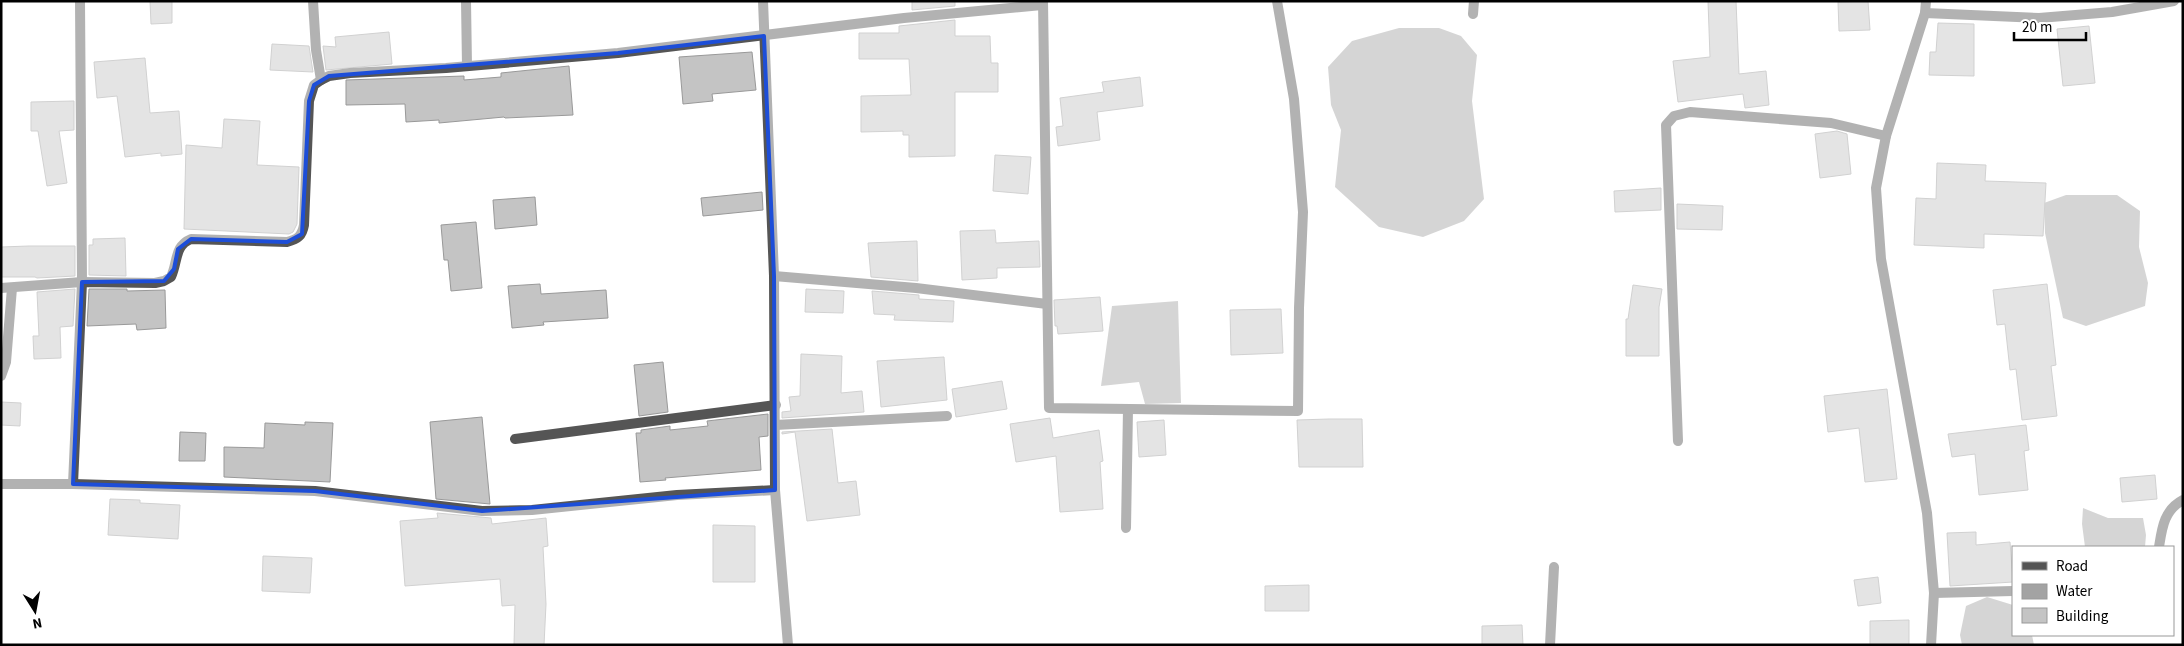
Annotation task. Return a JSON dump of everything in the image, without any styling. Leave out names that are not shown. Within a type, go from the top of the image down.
[{"type":"street","points":[[73,484],[82,282],[80,1]]},
{"type":"street","points":[[314,1],[316,50],[321,80]]},
{"type":"street","points":[[466,1],[467,66]]},
{"type":"street","points":[[762,1],[774,276],[775,490],[788,645]]},
{"type":"street","points":[[1,376],[6,362],[6,288],[82,282],[155,283],[171,277],[178,249],[191,238],[288,242],[302,234],[309,101],[314,86],[329,76],[618,53],[1043,3],[1049,408],[1298,411],[1299,308],[1303,212],[1294,99],[1277,1]]},
{"type":"street","points":[[1473,14],[1474,1]]},
{"type":"street","points":[[1926,1],[1925,13],[1886,136],[1876,188],[1880,259],[1927,513],[1934,593],[1931,645]]},
{"type":"street","points":[[1925,13],[2039,18],[2112,12],[2174,1]]},
{"type":"street","points":[[1678,441],[1666,125],[1674,116],[1690,112],[1831,123],[1886,136]]},
{"type":"street","points":[[774,276],[916,288],[1047,304]]},
{"type":"street","points":[[515,439],[776,405]]},
{"type":"street","points":[[1126,528],[1128,408]]},
{"type":"street","points":[[775,425],[947,416]]},
{"type":"street","points":[[1,484],[73,484],[315,491],[482,511],[532,510],[676,495],[775,490]]},
{"type":"street","points":[[2159,546],[2163,523],[2174,505],[2183,500]]},
{"type":"street","points":[[1550,645],[1554,567]]},
{"type":"street","points":[[1934,593],[2012,591]]},
{"type":"highlighted area","points":[[764,36],[774,276],[775,490],[482,511],[315,491],[73,484],[82,282],[164,281],[174,269],[178,249],[191,239],[287,242],[302,234],[309,101],[314,85],[329,76],[618,53]]},
{"type":"water","points":[[1399,28],[1439,28],[1461,36],[1477,55],[1472,101],[1484,199],[1464,221],[1423,237],[1379,227],[1335,187],[1341,130],[1331,105],[1328,67],[1352,41]]},
{"type":"water","points":[[2066,195],[2117,195],[2140,211],[2139,247],[2148,283],[2145,306],[2086,326],[2063,318],[2045,233],[2044,203]]},
{"type":"water","points":[[1178,301],[1181,403],[1145,404],[1139,382],[1101,386],[1112,306]]},
{"type":"water","points":[[2083,508],[2108,518],[2143,518],[2146,535],[2145,546],[2085,546],[2082,524]]},
{"type":"water","points":[[1987,597],[2012,605],[2012,636],[2032,636],[2034,645],[1962,645],[1960,635],[1966,606]]},
{"type":"building","points":[[150,1],[172,1],[172,23],[151,24]]},
{"type":"building","points":[[912,1],[955,1],[955,6],[912,10]]},
{"type":"building","points":[[1708,1],[1736,1],[1739,74],[1766,71],[1769,105],[1745,108],[1743,94],[1678,102],[1673,61],[1710,57]]},
{"type":"building","points":[[1868,1],[1870,30],[1839,31],[1838,2]]},
{"type":"building","points":[[955,20],[955,36],[990,36],[991,63],[998,63],[998,92],[955,92],[955,156],[909,157],[909,135],[903,135],[903,131],[861,132],[861,96],[911,95],[909,59],[859,59],[859,33],[899,33],[899,26]]},
{"type":"building","points":[[1938,23],[1974,24],[1974,76],[1929,75],[1930,52],[1936,52]]},
{"type":"building","points":[[2089,26],[2095,83],[2063,86],[2057,29]]},
{"type":"building","points":[[389,32],[392,64],[326,70],[323,46],[336,47],[335,37]]},
{"type":"building","points":[[272,44],[309,46],[313,72],[270,70]]},
{"type":"building","points":[[752,52],[756,90],[712,94],[713,101],[683,104],[679,57]]},
{"type":"building","points":[[145,58],[150,113],[179,111],[182,154],[161,156],[161,153],[125,157],[117,96],[97,98],[94,62]]},
{"type":"building","points":[[569,66],[573,115],[504,117],[439,123],[439,120],[406,122],[405,104],[346,105],[346,80],[464,76],[464,80],[501,77],[501,73]]},
{"type":"building","points":[[1140,77],[1143,106],[1097,112],[1100,140],[1058,146],[1056,127],[1063,126],[1060,98],[1104,92],[1102,82]]},
{"type":"building","points":[[74,101],[74,130],[59,131],[67,183],[47,186],[38,131],[31,131],[31,102]]},
{"type":"building","points":[[224,119],[260,121],[257,165],[299,167],[297,224],[293,232],[289,234],[184,229],[186,145],[222,148]]},
{"type":"building","points":[[1837,131],[1847,134],[1851,174],[1820,178],[1815,134]]},
{"type":"building","points":[[995,155],[1031,157],[1028,194],[993,191]]},
{"type":"building","points":[[1937,163],[1986,165],[1985,181],[2046,183],[2043,236],[1984,234],[1984,248],[1914,245],[1916,198],[1936,199]]},
{"type":"building","points":[[1661,188],[1661,210],[1615,212],[1614,191]]},
{"type":"building","points":[[762,192],[763,210],[703,216],[701,198]]},
{"type":"building","points":[[535,197],[537,225],[495,229],[493,200]]},
{"type":"building","points":[[1677,204],[1723,206],[1722,230],[1677,229]]},
{"type":"building","points":[[476,222],[482,288],[451,291],[448,260],[444,260],[441,225]]},
{"type":"building","points":[[995,230],[996,243],[1039,241],[1040,267],[997,268],[997,278],[962,280],[960,231]]},
{"type":"building","points":[[125,238],[126,276],[89,275],[89,245],[93,245],[93,239]]},
{"type":"building","points":[[917,241],[918,281],[871,277],[868,243]]},
{"type":"building","points":[[75,246],[75,276],[1,277],[1,247]]},
{"type":"building","points":[[540,284],[541,294],[606,290],[608,318],[543,322],[544,325],[512,328],[508,286]]},
{"type":"building","points":[[2047,284],[2056,365],[2051,366],[2057,416],[2022,420],[2016,369],[2010,370],[2005,324],[1997,325],[1993,290]]},
{"type":"building","points":[[1633,285],[1662,289],[1659,307],[1659,356],[1626,356],[1626,319],[1628,319]]},
{"type":"building","points":[[75,289],[73,326],[60,327],[61,358],[34,359],[33,336],[39,336],[37,292]]},
{"type":"building","points":[[89,289],[165,290],[166,328],[137,330],[136,324],[87,326]]},
{"type":"building","points":[[806,289],[844,291],[843,313],[805,312]]},
{"type":"building","points":[[872,291],[919,295],[919,299],[954,301],[953,322],[894,320],[895,315],[874,314]]},
{"type":"building","points":[[1100,297],[1103,331],[1058,334],[1057,326],[1055,326],[1054,300]]},
{"type":"building","points":[[1281,309],[1283,353],[1231,355],[1230,310]]},
{"type":"building","points":[[801,354],[842,356],[841,393],[862,391],[864,412],[782,418],[782,412],[791,411],[789,397],[800,396]]},
{"type":"building","points":[[944,357],[947,400],[881,407],[877,361]]},
{"type":"building","points":[[663,362],[668,412],[639,416],[634,365]]},
{"type":"building","points":[[1002,381],[1007,409],[956,417],[952,389]]},
{"type":"building","points":[[1887,389],[1897,479],[1865,482],[1859,428],[1828,432],[1824,396]]},
{"type":"building","points":[[1,402],[21,403],[20,426],[1,425]]},
{"type":"building","points":[[768,414],[768,436],[759,437],[761,470],[665,478],[666,480],[640,482],[636,433],[641,433],[641,430],[670,426],[670,430],[708,426],[707,421]]},
{"type":"building","points":[[482,417],[490,504],[436,499],[430,422]]},
{"type":"building","points":[[1050,418],[1053,438],[1099,430],[1103,461],[1100,462],[1103,509],[1060,512],[1056,456],[1016,462],[1010,424]]},
{"type":"building","points":[[1362,419],[1363,467],[1299,467],[1297,420]]},
{"type":"building","points":[[1164,420],[1166,455],[1139,457],[1137,422]]},
{"type":"building","points":[[305,422],[333,423],[330,482],[224,477],[224,447],[264,448],[265,423],[305,425]]},
{"type":"building","points":[[2026,425],[2029,450],[2024,451],[2028,490],[1979,495],[1975,454],[1952,457],[1948,434]]},
{"type":"building","points":[[832,429],[838,483],[856,481],[860,515],[807,521],[795,432],[782,434],[782,432]]},
{"type":"building","points":[[180,432],[206,433],[205,461],[179,461]]},
{"type":"building","points":[[2155,475],[2157,499],[2122,502],[2120,478]]},
{"type":"building","points":[[110,499],[140,500],[140,503],[180,505],[178,539],[108,535]]},
{"type":"building","points":[[437,513],[491,518],[492,524],[546,518],[548,546],[543,547],[546,604],[544,645],[514,645],[515,605],[502,606],[500,579],[405,586],[400,521],[438,518]]},
{"type":"building","points":[[713,525],[755,526],[755,582],[713,582]]},
{"type":"building","points":[[1976,532],[1976,545],[2010,542],[2012,582],[1950,586],[1947,533]]},
{"type":"building","points":[[263,556],[312,558],[310,593],[262,591]]},
{"type":"building","points":[[1878,577],[1881,603],[1858,606],[1854,580]]},
{"type":"building","points":[[1309,585],[1309,611],[1265,611],[1265,586]]},
{"type":"building","points":[[1909,620],[1909,645],[1870,645],[1870,621]]},
{"type":"building","points":[[1522,625],[1523,645],[1482,645],[1482,626]]}]
